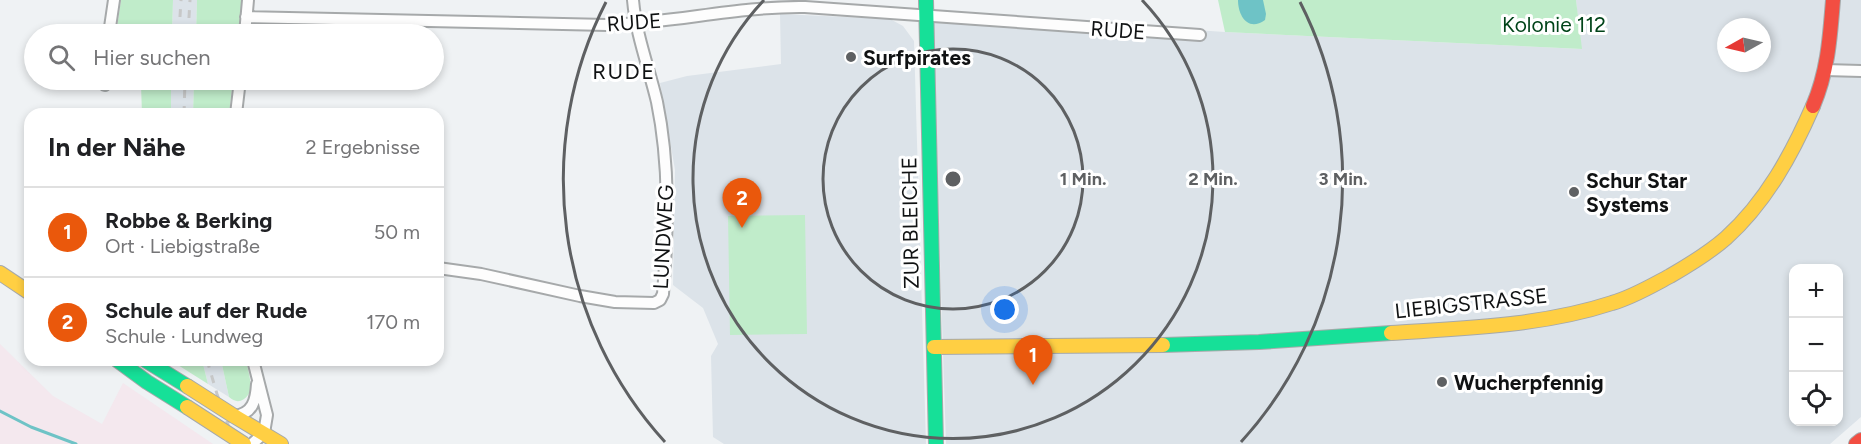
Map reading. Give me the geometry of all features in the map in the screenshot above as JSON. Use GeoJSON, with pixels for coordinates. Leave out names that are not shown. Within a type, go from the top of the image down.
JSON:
{"type":"FeatureCollection","features":[{"type":"Feature","properties":{"kind":"main road","name":"ZUR BLEICHE"},"geometry":{"type":"LineString","coordinates":[[926,0],[936,444]]}},
{"type":"Feature","properties":{"kind":"main road","name":"LIEBIGSTRASSE"},"geometry":{"type":"LineString","coordinates":[[934,347],[1137,347],[1328,338],[1478,326],[1547,317],[1596,308],[1629,297],[1678,272],[1712,249],[1745,219],[1773,183],[1796,144],[1818,95],[1825,69],[1833,0]]}},
{"type":"Feature","properties":{"kind":"main road"},"geometry":{"type":"LineString","coordinates":[[0,273],[24,289]]}},
{"type":"Feature","properties":{"kind":"main road"},"geometry":{"type":"LineString","coordinates":[[125,366],[244,444]]}},
{"type":"Feature","properties":{"kind":"main road"},"geometry":{"type":"LineString","coordinates":[[155,366],[281,444]]}},
{"type":"Feature","properties":{"kind":"main road"},"geometry":{"type":"LineString","coordinates":[[1856,444],[1861,440]]}},
{"type":"Feature","properties":{"kind":"street"},"geometry":{"type":"LineString","coordinates":[[110,24],[114,0]]}},
{"type":"Feature","properties":{"kind":"street"},"geometry":{"type":"LineString","coordinates":[[246,24],[248,0]]}},
{"type":"Feature","properties":{"kind":"street"},"geometry":{"type":"LineString","coordinates":[[633,0],[636,24]]}},
{"type":"Feature","properties":{"kind":"street","name":"RUDE"},"geometry":{"type":"LineString","coordinates":[[246,16],[567,25],[636,24],[774,7],[805,7],[1200,35]]}},
{"type":"Feature","properties":{"kind":"street","name":"LUNDWEG"},"geometry":{"type":"LineString","coordinates":[[444,269],[481,274],[615,302],[654,303],[660,300],[663,294],[668,218],[665,158],[657,104],[636,24]]}},
{"type":"Feature","properties":{"kind":"street"},"geometry":{"type":"LineString","coordinates":[[1825,69],[1861,71]]}},
{"type":"Feature","properties":{"kind":"street"},"geometry":{"type":"LineString","coordinates":[[237,108],[239,90]]}},
{"type":"Feature","properties":{"kind":"street"},"geometry":{"type":"LineString","coordinates":[[234,416],[244,414],[253,406],[257,384],[254,366]]}},
{"type":"Feature","properties":{"kind":"street"},"geometry":{"type":"LineString","coordinates":[[252,444],[264,433],[267,415],[255,366]]}},
{"type":"Feature","properties":{"kind":"shaded area"},"geometry":{"type":"Polygon","coordinates":[[[173,0],[197,0],[196,24],[172,24],[173,0]]]}},
{"type":"Feature","properties":{"kind":"shaded area"},"geometry":{"type":"Polygon","coordinates":[[[1576,0],[1861,0],[1861,417],[1830,444],[946,444],[932,12],[1225,32],[1581,49],[1576,0]]]}},
{"type":"Feature","properties":{"kind":"shaded area"},"geometry":{"type":"Polygon","coordinates":[[[780,14],[890,19],[903,26],[914,41],[926,444],[724,444],[713,437],[711,356],[718,344],[703,308],[673,285],[675,170],[660,83],[687,76],[781,64],[780,14]]]}},
{"type":"Feature","properties":{"kind":"shaded area"},"geometry":{"type":"Polygon","coordinates":[[[171,90],[194,90],[193,108],[171,108],[171,90]]]}},
{"type":"Feature","properties":{"kind":"shaded area"},"geometry":{"type":"Polygon","coordinates":[[[0,344],[53,396],[102,424],[123,383],[213,444],[0,444],[0,344]]]}},
{"type":"Feature","properties":{"kind":"shaded area"},"geometry":{"type":"Polygon","coordinates":[[[204,366],[222,366],[229,397],[208,384],[204,366]]]}},
{"type":"Feature","properties":{"kind":"green space"},"geometry":{"type":"Polygon","coordinates":[[[121,0],[173,0],[172,24],[117,24],[121,0]]]}},
{"type":"Feature","properties":{"kind":"green space"},"geometry":{"type":"Polygon","coordinates":[[[197,0],[242,0],[240,24],[196,24],[197,0]]]}},
{"type":"Feature","properties":{"kind":"green space","name":"Kolonie 112"},"geometry":{"type":"Polygon","coordinates":[[[1218,0],[1576,0],[1582,49],[1225,32],[1218,0]]]}},
{"type":"Feature","properties":{"kind":"green space"},"geometry":{"type":"Polygon","coordinates":[[[141,90],[171,90],[171,108],[142,108],[141,90]]]}},
{"type":"Feature","properties":{"kind":"green space"},"geometry":{"type":"Polygon","coordinates":[[[194,90],[232,90],[230,108],[193,108],[194,90]]]}},
{"type":"Feature","properties":{"kind":"green space"},"geometry":{"type":"Polygon","coordinates":[[[805,215],[807,334],[730,335],[728,216],[805,215]]]}},
{"type":"Feature","properties":{"kind":"green space"},"geometry":{"type":"Polygon","coordinates":[[[180,366],[204,366],[208,384],[180,366]]]}},
{"type":"Feature","properties":{"kind":"green space"},"geometry":{"type":"Polygon","coordinates":[[[222,366],[247,366],[250,387],[248,396],[236,401],[229,397],[222,366]]]}},
{"type":"Feature","properties":{"kind":"water"},"geometry":{"type":"Polygon","coordinates":[[[1238,0],[1263,0],[1265,20],[1254,24],[1249,23],[1242,17],[1238,0]]]}},
{"type":"Feature","properties":{"kind":"waterway"},"geometry":{"type":"LineString","coordinates":[[0,411],[31,427],[76,444]]}},
{"type":"Feature","properties":{"kind":"railway"},"geometry":{"type":"LineString","coordinates":[[180,24],[181,0]]}},
{"type":"Feature","properties":{"kind":"railway"},"geometry":{"type":"LineString","coordinates":[[189,24],[190,0]]}},
{"type":"Feature","properties":{"kind":"railway"},"geometry":{"type":"LineString","coordinates":[[184,108],[185,90]]}},
{"type":"Feature","properties":{"kind":"railway"},"geometry":{"type":"LineString","coordinates":[[209,366],[235,444]]}},
{"type":"Feature","properties":{"kind":"traffic: fast"},"geometry":{"type":"LineString","coordinates":[[926,0],[936,444]]}},
{"type":"Feature","properties":{"kind":"traffic: fast"},"geometry":{"type":"LineString","coordinates":[[1163,345],[1259,342],[1391,333]]}},
{"type":"Feature","properties":{"kind":"traffic: fast"},"geometry":{"type":"LineString","coordinates":[[125,366],[187,407]]}},
{"type":"Feature","properties":{"kind":"traffic: fast"},"geometry":{"type":"LineString","coordinates":[[155,366],[187,386]]}},
{"type":"Feature","properties":{"kind":"traffic: slow"},"geometry":{"type":"LineString","coordinates":[[1391,333],[1503,325],[1558,317],[1620,301],[1670,276],[1719,243],[1754,209],[1787,159],[1813,106]]}},
{"type":"Feature","properties":{"kind":"traffic: slow"},"geometry":{"type":"LineString","coordinates":[[0,273],[24,289]]}},
{"type":"Feature","properties":{"kind":"traffic: slow"},"geometry":{"type":"LineString","coordinates":[[934,347],[1163,345]]}},
{"type":"Feature","properties":{"kind":"traffic: slow"},"geometry":{"type":"LineString","coordinates":[[187,386],[234,416]]}},
{"type":"Feature","properties":{"kind":"traffic: slow"},"geometry":{"type":"LineString","coordinates":[[187,407],[244,444]]}},
{"type":"Feature","properties":{"kind":"traffic: slow"},"geometry":{"type":"LineString","coordinates":[[234,416],[281,444]]}},
{"type":"Feature","properties":{"kind":"traffic: jam"},"geometry":{"type":"LineString","coordinates":[[1813,106],[1825,67],[1833,0]]}},
{"type":"Feature","properties":{"kind":"traffic: jam"},"geometry":{"type":"LineString","coordinates":[[1856,444],[1861,440]]}},
{"type":"Feature","properties":{"kind":"place","name":"Surfpirates"},"geometry":{"type":"Point","coordinates":[851,57]}},
{"type":"Feature","properties":{"kind":"place","name":"Schur Star Systems"},"geometry":{"type":"Point","coordinates":[1574,192]}},
{"type":"Feature","properties":{"kind":"place","name":"Schule auf der Rude"},"geometry":{"type":"Point","coordinates":[742,228]}},
{"type":"Feature","properties":{"kind":"place","name":"Wucherpfennig"},"geometry":{"type":"Point","coordinates":[1442,382]}},
{"type":"Feature","properties":{"kind":"place","name":"Robbe & Berking"},"geometry":{"type":"Point","coordinates":[1033,385]}},
{"type":"Feature","properties":{"kind":"district","name":"RUDE"},"geometry":{"type":"Point","coordinates":[624,71]}}]}
